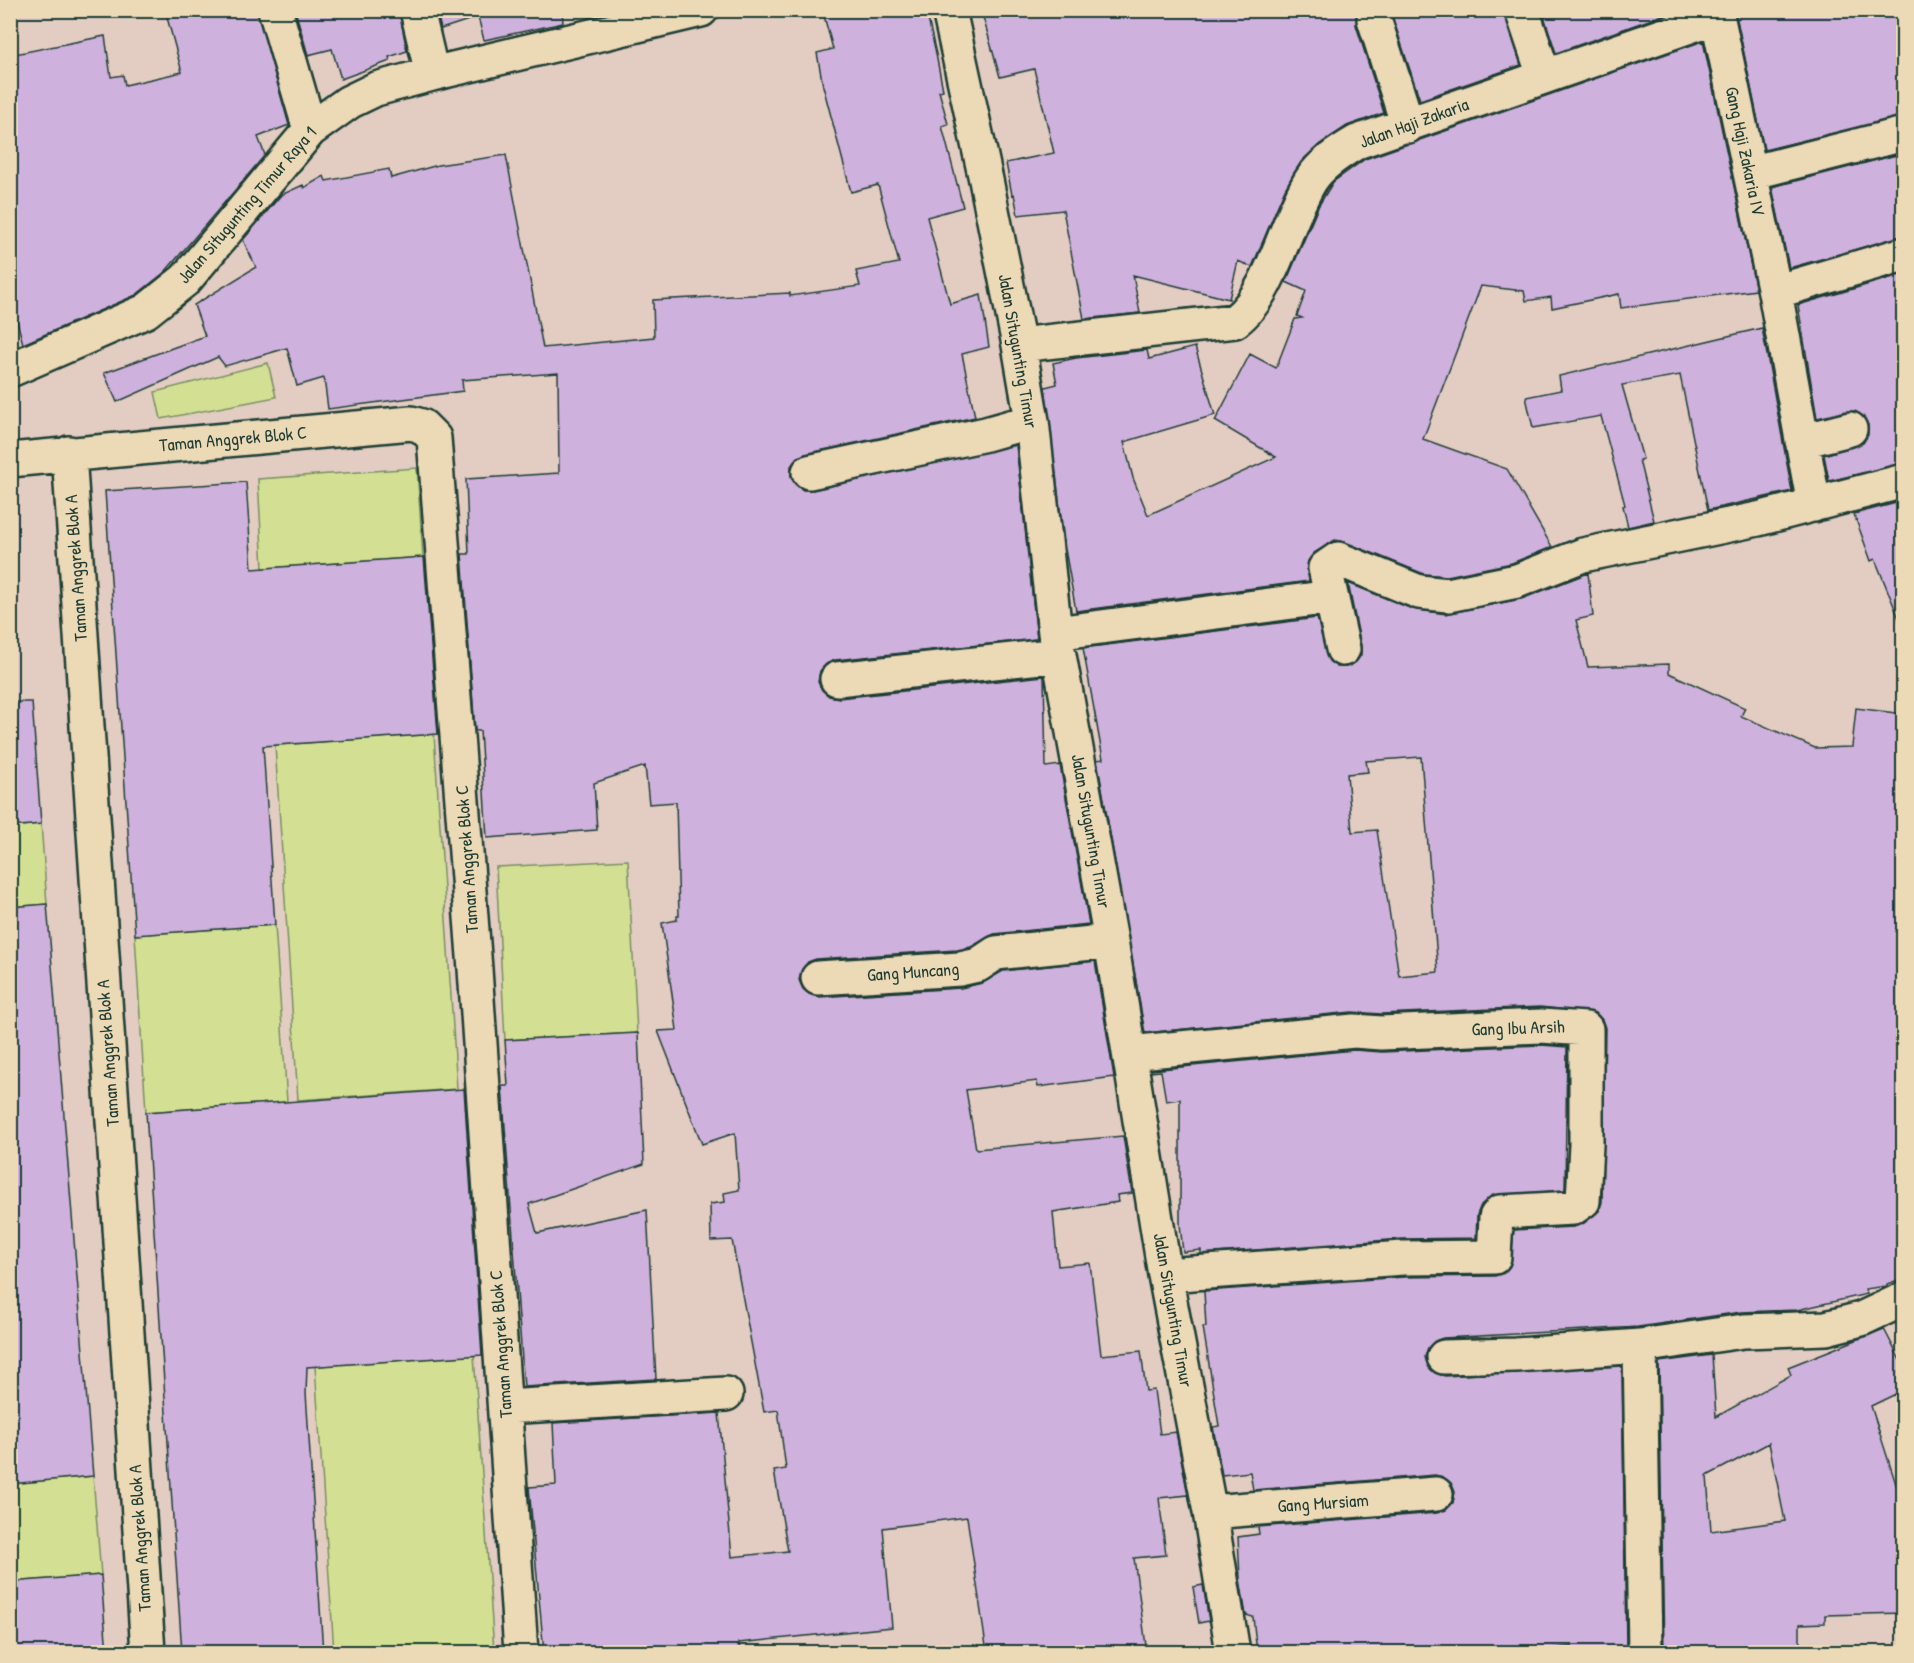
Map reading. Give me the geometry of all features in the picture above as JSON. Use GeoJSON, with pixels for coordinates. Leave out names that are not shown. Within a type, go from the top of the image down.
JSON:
{"type":"FeatureCollection","features":[{"type":"Feature","properties":{"kind":"street"},"geometry":{"type":"LineString","coordinates":[[275,10],[310,130]]}},
{"type":"Feature","properties":{"kind":"street"},"geometry":{"type":"LineString","coordinates":[[417,10],[432,74]]}},
{"type":"Feature","properties":{"kind":"street","name":"Jalan Situgunting Timur Raya 1"},"geometry":{"type":"LineString","coordinates":[[10,370],[146,311],[166,296],[185,280],[310,130],[358,98],[376,89],[432,74],[701,10]]}},
{"type":"Feature","properties":{"kind":"street","name":"Jalan Situgunting Timur"},"geometry":{"type":"LineString","coordinates":[[949,10],[987,180],[1019,345],[1032,421],[1057,644],[1111,941],[1165,1275],[1210,1512],[1233,1653]]}},
{"type":"Feature","properties":{"kind":"street"},"geometry":{"type":"LineString","coordinates":[[1522,10],[1544,76]]}},
{"type":"Feature","properties":{"kind":"street","name":"Jalan Haji Zakaria"},"geometry":{"type":"LineString","coordinates":[[1019,345],[1235,321],[1254,302],[1311,179],[1333,157],[1357,142],[1701,22],[1714,10]]}},
{"type":"Feature","properties":{"kind":"street","name":"Gang Haji Zakaria IV"},"geometry":{"type":"LineString","coordinates":[[1714,10],[1774,291],[1814,505]]}},
{"type":"Feature","properties":{"kind":"street"},"geometry":{"type":"LineString","coordinates":[[1374,19],[1408,126]]}},
{"type":"Feature","properties":{"kind":"street"},"geometry":{"type":"LineString","coordinates":[[1750,173],[1904,134]]}},
{"type":"Feature","properties":{"kind":"street"},"geometry":{"type":"LineString","coordinates":[[1774,291],[1904,254]]}},
{"type":"Feature","properties":{"kind":"street"},"geometry":{"type":"LineString","coordinates":[[809,472],[986,434],[1032,421]]}},
{"type":"Feature","properties":{"kind":"street","name":"Taman Anggrek Blok C"},"geometry":{"type":"LineString","coordinates":[[69,453],[411,423],[422,426],[434,438],[474,945],[521,1653]]}},
{"type":"Feature","properties":{"kind":"street"},"geometry":{"type":"LineString","coordinates":[[1802,441],[1850,429]]}},
{"type":"Feature","properties":{"kind":"street"},"geometry":{"type":"LineString","coordinates":[[10,460],[69,453]]}},
{"type":"Feature","properties":{"kind":"street","name":"Taman Anggrek Blok A"},"geometry":{"type":"LineString","coordinates":[[69,453],[148,1653]]}},
{"type":"Feature","properties":{"kind":"street"},"geometry":{"type":"LineString","coordinates":[[1343,649],[1325,568],[1338,559],[1419,592],[1448,595],[1517,581],[1583,555],[1758,519],[1904,481]]}},
{"type":"Feature","properties":{"kind":"street"},"geometry":{"type":"LineString","coordinates":[[837,679],[1331,597]]}},
{"type":"Feature","properties":{"kind":"street","name":"Gang Muncang"},"geometry":{"type":"LineString","coordinates":[[818,978],[960,969],[978,965],[992,954],[1111,941]]}},
{"type":"Feature","properties":{"kind":"street","name":"Gang Ibu Arsih"},"geometry":{"type":"LineString","coordinates":[[1129,1053],[1354,1031],[1381,1033],[1541,1026],[1586,1029],[1586,1145],[1582,1201],[1580,1205],[1573,1208],[1500,1212],[1496,1217],[1494,1257],[1489,1259],[1403,1258],[1165,1275]]}},
{"type":"Feature","properties":{"kind":"street"},"geometry":{"type":"LineString","coordinates":[[1444,1358],[1527,1355],[1640,1346],[1744,1332],[1826,1328],[1861,1319],[1904,1299]]}},
{"type":"Feature","properties":{"kind":"street"},"geometry":{"type":"LineString","coordinates":[[1640,1346],[1645,1653]]}},
{"type":"Feature","properties":{"kind":"street"},"geometry":{"type":"LineString","coordinates":[[505,1407],[726,1394]]}},
{"type":"Feature","properties":{"kind":"street","name":"Gang Mursiam"},"geometry":{"type":"LineString","coordinates":[[1210,1512],[1436,1494]]}},
{"type":"Feature","properties":{"kind":"green space"},"geometry":{"type":"Polygon","coordinates":[[[268,363],[276,397],[161,419],[155,392],[268,363]]]}},
{"type":"Feature","properties":{"kind":"green space"},"geometry":{"type":"Polygon","coordinates":[[[417,468],[423,557],[263,568],[258,479],[417,468]]]}},
{"type":"Feature","properties":{"kind":"green space"},"geometry":{"type":"Polygon","coordinates":[[[434,734],[457,1089],[298,1100],[275,745],[434,734]]]}},
{"type":"Feature","properties":{"kind":"green space"},"geometry":{"type":"Polygon","coordinates":[[[41,824],[47,904],[11,907],[11,827],[41,824]]]}},
{"type":"Feature","properties":{"kind":"green space"},"geometry":{"type":"Polygon","coordinates":[[[628,860],[637,1033],[505,1040],[496,867],[628,860]]]}},
{"type":"Feature","properties":{"kind":"green space"},"geometry":{"type":"Polygon","coordinates":[[[275,925],[287,1102],[146,1112],[135,935],[275,925]]]}},
{"type":"Feature","properties":{"kind":"green space"},"geometry":{"type":"Polygon","coordinates":[[[474,1355],[494,1652],[334,1652],[315,1366],[474,1355]]]}},
{"type":"Feature","properties":{"kind":"green space"},"geometry":{"type":"Polygon","coordinates":[[[93,1476],[101,1575],[11,1582],[11,1484],[93,1476]]]}},
{"type":"Feature","properties":{"kind":"building"},"geometry":{"type":"Polygon","coordinates":[[[165,10],[257,10],[289,125],[258,137],[265,155],[165,272],[136,295],[23,344],[10,294],[10,55],[105,36],[111,77],[123,75],[125,85],[182,72],[165,10]]]}},
{"type":"Feature","properties":{"kind":"building"},"geometry":{"type":"Polygon","coordinates":[[[295,10],[399,10],[407,51],[389,57],[390,61],[341,79],[332,49],[308,55],[295,10]]]}},
{"type":"Feature","properties":{"kind":"building"},"geometry":{"type":"Polygon","coordinates":[[[436,10],[562,10],[563,23],[484,40],[478,17],[441,29],[436,10]]]}},
{"type":"Feature","properties":{"kind":"building"},"geometry":{"type":"Polygon","coordinates":[[[845,10],[926,10],[943,90],[939,91],[948,124],[942,126],[963,207],[927,217],[950,304],[981,295],[989,347],[962,354],[975,417],[805,454],[797,458],[791,466],[791,476],[795,484],[803,490],[813,490],[1016,445],[1037,639],[835,660],[826,664],[820,671],[818,682],[829,696],[839,698],[1044,676],[1046,767],[1060,765],[1089,924],[994,934],[971,947],[957,950],[816,959],[808,962],[802,969],[799,980],[803,989],[819,997],[961,988],[982,983],[1003,971],[1095,961],[1114,1077],[1038,1087],[1037,1081],[966,1090],[976,1149],[1123,1136],[1132,1193],[1117,1195],[1118,1202],[1053,1212],[1058,1266],[1090,1263],[1101,1355],[1141,1351],[1146,1391],[1154,1390],[1160,1434],[1176,1432],[1188,1495],[1159,1498],[1166,1555],[1134,1558],[1147,1653],[987,1653],[967,1517],[883,1528],[892,1627],[739,1643],[740,1653],[544,1653],[529,1487],[556,1485],[553,1423],[719,1413],[732,1557],[788,1551],[774,1471],[786,1469],[778,1410],[764,1412],[732,1240],[711,1241],[710,1204],[725,1202],[724,1193],[739,1190],[735,1133],[702,1144],[658,1031],[677,1030],[662,923],[677,920],[679,916],[676,802],[649,804],[645,766],[594,783],[597,830],[487,838],[480,731],[475,731],[462,554],[469,554],[466,479],[559,473],[558,373],[462,380],[463,391],[328,409],[324,378],[297,386],[287,348],[225,366],[218,357],[117,402],[104,373],[205,336],[194,305],[256,267],[243,240],[281,195],[303,185],[304,188],[324,176],[326,181],[389,169],[391,178],[438,165],[506,155],[543,348],[654,337],[653,300],[790,293],[790,296],[860,286],[856,271],[899,263],[878,185],[851,192],[823,86],[817,53],[833,49],[824,16],[845,10]]]}},
{"type":"Feature","properties":{"kind":"building"},"geometry":{"type":"Polygon","coordinates":[[[981,10],[1358,10],[1356,25],[1384,113],[1347,126],[1320,144],[1301,162],[1285,189],[1252,267],[1238,261],[1229,299],[1133,275],[1140,313],[1084,319],[1063,210],[1018,215],[1014,194],[1012,195],[1006,163],[1054,153],[1034,69],[1000,77],[981,10]]]}},
{"type":"Feature","properties":{"kind":"building"},"geometry":{"type":"Polygon","coordinates":[[[1390,10],[1504,10],[1521,65],[1420,100],[1390,10]]]}},
{"type":"Feature","properties":{"kind":"building"},"geometry":{"type":"Polygon","coordinates":[[[1542,10],[1677,10],[1556,53],[1542,10]]]}},
{"type":"Feature","properties":{"kind":"building"},"geometry":{"type":"Polygon","coordinates":[[[1735,10],[1899,10],[1904,26],[1904,116],[1764,150],[1735,10]]]}},
{"type":"Feature","properties":{"kind":"building"},"geometry":{"type":"Polygon","coordinates":[[[1703,41],[1756,290],[1621,308],[1619,294],[1552,308],[1551,297],[1526,301],[1524,291],[1481,286],[1423,439],[1507,469],[1552,547],[1512,563],[1447,576],[1424,574],[1335,540],[1314,553],[1308,561],[1309,581],[1076,611],[1065,549],[1045,387],[1057,384],[1053,363],[1076,358],[1147,350],[1149,359],[1195,347],[1215,415],[1124,442],[1133,478],[1148,515],[1276,457],[1215,421],[1250,354],[1276,368],[1295,319],[1302,318],[1297,316],[1306,291],[1286,282],[1319,205],[1333,182],[1365,159],[1703,41]]]}},
{"type":"Feature","properties":{"kind":"building"},"geometry":{"type":"Polygon","coordinates":[[[1904,153],[1904,236],[1789,268],[1772,187],[1904,153]]]}},
{"type":"Feature","properties":{"kind":"building"},"geometry":{"type":"Polygon","coordinates":[[[1904,274],[1904,463],[1829,481],[1824,455],[1863,443],[1868,435],[1868,425],[1863,416],[1855,411],[1817,418],[1798,305],[1904,274]]]}},
{"type":"Feature","properties":{"kind":"building"},"geometry":{"type":"Polygon","coordinates":[[[1762,328],[1792,491],[1708,510],[1680,375],[1622,385],[1643,459],[1639,460],[1654,521],[1628,527],[1623,506],[1625,505],[1601,416],[1533,428],[1526,397],[1561,390],[1559,376],[1762,328]]]}},
{"type":"Feature","properties":{"kind":"building"},"geometry":{"type":"Polygon","coordinates":[[[246,482],[252,569],[424,557],[438,734],[263,746],[275,925],[135,935],[105,491],[246,482]]]}},
{"type":"Feature","properties":{"kind":"building"},"geometry":{"type":"Polygon","coordinates":[[[1904,501],[1904,626],[1902,626],[1875,559],[1871,561],[1854,514],[1904,501]]]}},
{"type":"Feature","properties":{"kind":"building"},"geometry":{"type":"Polygon","coordinates":[[[1588,573],[1593,616],[1576,620],[1588,667],[1669,664],[1669,673],[1745,708],[1741,716],[1815,748],[1852,747],[1856,708],[1904,714],[1904,1278],[1887,1284],[1887,1286],[1865,1289],[1867,1294],[1797,1310],[1741,1312],[1638,1327],[1443,1338],[1435,1341],[1428,1348],[1425,1357],[1428,1366],[1435,1373],[1445,1376],[1622,1366],[1626,1650],[1572,1653],[1572,1646],[1517,1653],[1257,1653],[1253,1617],[1246,1615],[1240,1579],[1238,1537],[1259,1534],[1258,1527],[1437,1513],[1446,1510],[1453,1503],[1455,1492],[1451,1483],[1435,1475],[1253,1490],[1250,1472],[1222,1475],[1213,1427],[1219,1426],[1203,1327],[1206,1327],[1204,1291],[1404,1277],[1495,1276],[1504,1273],[1510,1266],[1514,1230],[1574,1227],[1584,1223],[1599,1211],[1602,1202],[1605,1028],[1596,1013],[1540,1007],[1381,1014],[1352,1012],[1145,1033],[1097,760],[1103,759],[1083,648],[1317,618],[1329,661],[1337,667],[1346,667],[1356,662],[1361,655],[1348,583],[1412,609],[1446,614],[1521,599],[1588,573]],[[1421,757],[1366,761],[1368,772],[1347,774],[1352,832],[1377,830],[1399,976],[1438,972],[1421,757]]]}},
{"type":"Feature","properties":{"kind":"building"},"geometry":{"type":"Polygon","coordinates":[[[10,702],[32,702],[41,824],[10,827],[10,702]]]}},
{"type":"Feature","properties":{"kind":"building"},"geometry":{"type":"Polygon","coordinates":[[[47,904],[93,1476],[10,1484],[10,907],[47,904]]]}},
{"type":"Feature","properties":{"kind":"building"},"geometry":{"type":"Polygon","coordinates":[[[638,1033],[644,1164],[529,1204],[537,1233],[647,1210],[656,1379],[524,1387],[502,1086],[508,1086],[505,1040],[638,1033]]]}},
{"type":"Feature","properties":{"kind":"building"},"geometry":{"type":"Polygon","coordinates":[[[1541,1045],[1567,1047],[1565,1190],[1491,1196],[1481,1205],[1477,1215],[1476,1238],[1402,1239],[1201,1254],[1201,1250],[1183,1252],[1180,1224],[1180,1099],[1166,1101],[1161,1071],[1151,1072],[1151,1070],[1354,1050],[1382,1052],[1541,1045]]]}},
{"type":"Feature","properties":{"kind":"building"},"geometry":{"type":"Polygon","coordinates":[[[464,1089],[482,1355],[307,1367],[306,1393],[323,1653],[182,1653],[146,1112],[464,1089]]]}},
{"type":"Feature","properties":{"kind":"building"},"geometry":{"type":"Polygon","coordinates":[[[1884,1329],[1904,1368],[1904,1390],[1871,1406],[1904,1509],[1904,1613],[1825,1615],[1825,1623],[1800,1624],[1800,1653],[1664,1653],[1659,1362],[1712,1355],[1716,1417],[1791,1375],[1788,1367],[1884,1329]],[[1769,1443],[1707,1476],[1711,1531],[1785,1521],[1769,1443]]]}},
{"type":"Feature","properties":{"kind":"building"},"geometry":{"type":"Polygon","coordinates":[[[101,1575],[107,1653],[10,1653],[10,1582],[101,1575]]]}},
{"type":"Feature","properties":{"kind":"building"},"geometry":{"type":"Polygon","coordinates":[[[1203,1585],[1209,1621],[1199,1623],[1193,1587],[1203,1585]]]}}]}
